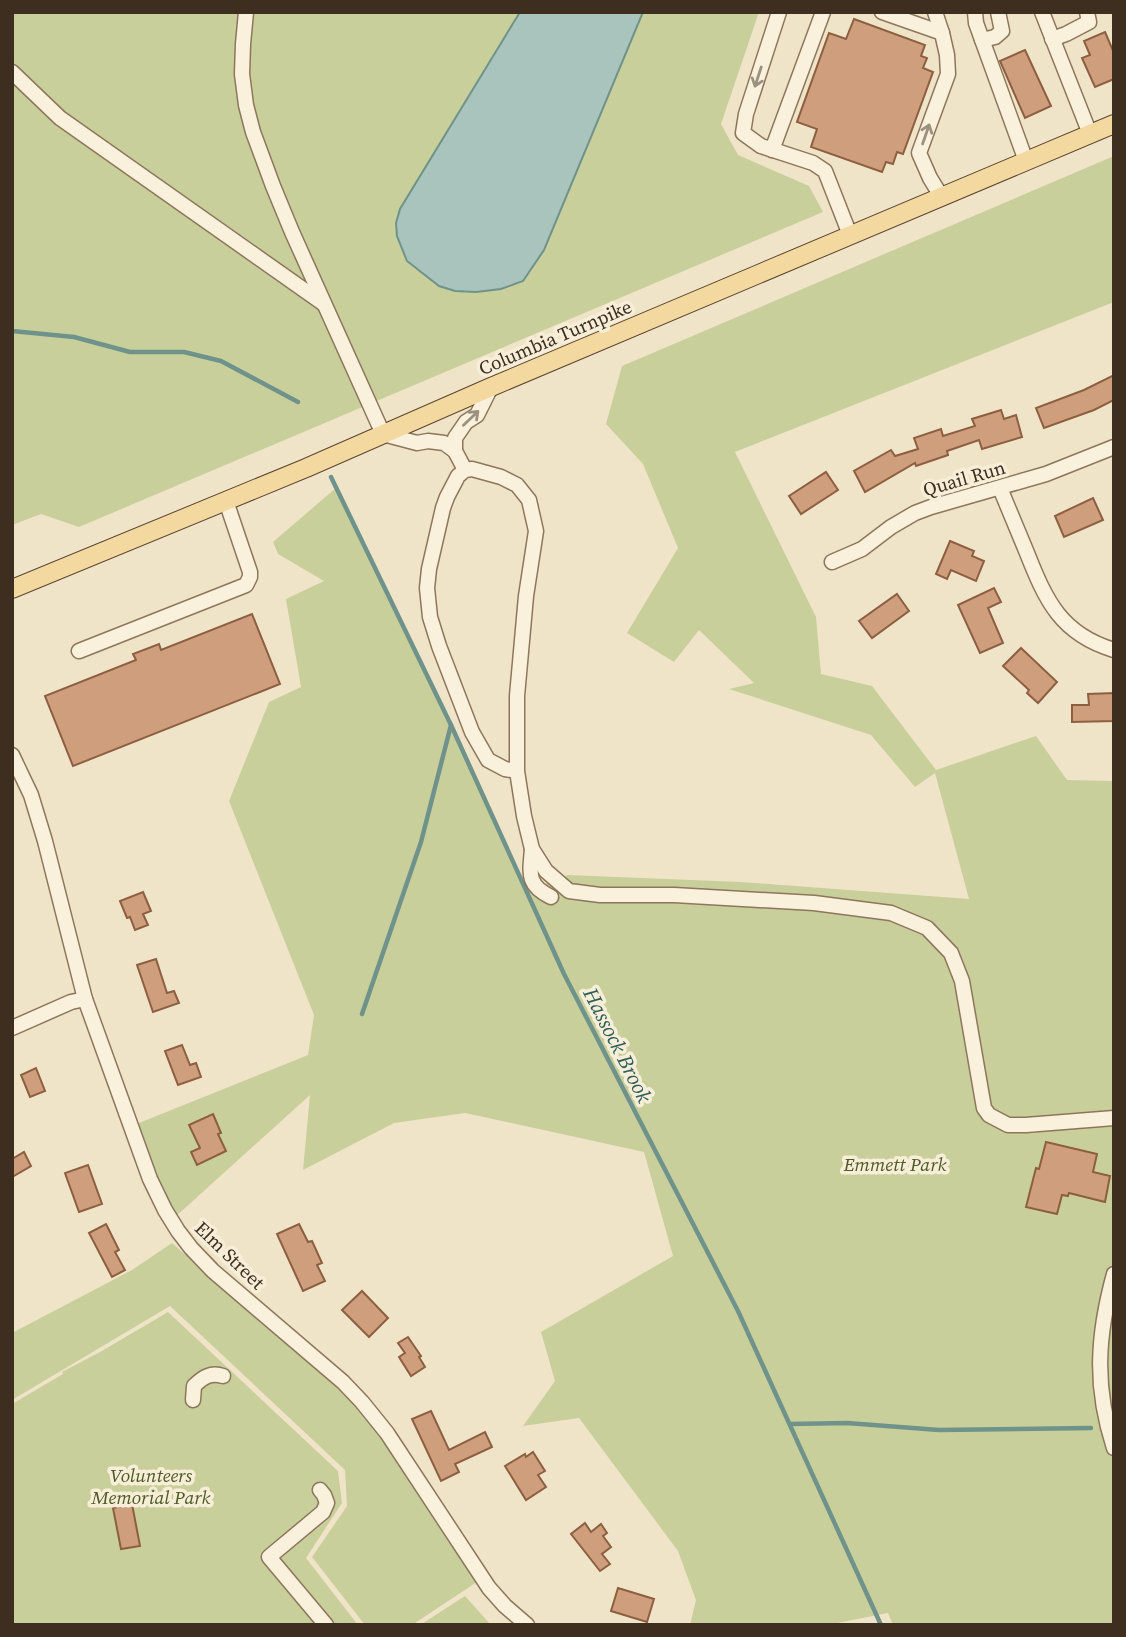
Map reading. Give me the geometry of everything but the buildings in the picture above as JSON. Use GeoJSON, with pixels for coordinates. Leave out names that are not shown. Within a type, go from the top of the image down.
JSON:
{"type":"FeatureCollection","features":[{"type":"Feature","properties":{"kind":"main road","name":"Columbia Turnpike"},"geometry":{"type":"LineString","coordinates":[[12,589],[226,501],[1114,124]]}},
{"type":"Feature","properties":{"kind":"street"},"geometry":{"type":"LineString","coordinates":[[246,12],[243,74],[246,105],[253,132],[273,186],[383,434],[417,443],[444,443],[455,451],[465,470]]}},
{"type":"Feature","properties":{"kind":"street"},"geometry":{"type":"LineString","coordinates":[[779,12],[746,114],[743,133],[761,146],[813,163],[825,171],[850,235]]}},
{"type":"Feature","properties":{"kind":"street"},"geometry":{"type":"LineString","coordinates":[[772,150],[823,12]]}},
{"type":"Feature","properties":{"kind":"street"},"geometry":{"type":"LineString","coordinates":[[882,12],[942,33]]}},
{"type":"Feature","properties":{"kind":"street"},"geometry":{"type":"LineString","coordinates":[[935,12],[947,55],[948,74],[919,153],[941,196]]}},
{"type":"Feature","properties":{"kind":"street"},"geometry":{"type":"LineString","coordinates":[[975,12],[976,23],[1026,161]]}},
{"type":"Feature","properties":{"kind":"street"},"geometry":{"type":"LineString","coordinates":[[982,40],[995,37],[1002,31],[998,12]]}},
{"type":"Feature","properties":{"kind":"street"},"geometry":{"type":"LineString","coordinates":[[1042,12],[1090,134]]}},
{"type":"Feature","properties":{"kind":"street"},"geometry":{"type":"LineString","coordinates":[[1052,39],[1089,22],[1087,12]]}},
{"type":"Feature","properties":{"kind":"street"},"geometry":{"type":"LineString","coordinates":[[12,72],[60,118],[325,305]]}},
{"type":"Feature","properties":{"kind":"street"},"geometry":{"type":"LineString","coordinates":[[455,451],[455,438],[466,422],[477,415],[491,387]]}},
{"type":"Feature","properties":{"kind":"street","name":"Quail Run"},"geometry":{"type":"LineString","coordinates":[[832,562],[862,549],[915,513],[1046,474],[1114,447]]}},
{"type":"Feature","properties":{"kind":"street"},"geometry":{"type":"LineString","coordinates":[[517,771],[505,769],[488,760],[472,732],[430,617],[427,588],[433,548],[447,497],[458,476],[465,470],[472,469],[501,477],[517,485],[529,500],[536,531],[526,596],[517,696],[517,771],[532,849],[531,880],[536,888],[551,897]]}},
{"type":"Feature","properties":{"kind":"street"},"geometry":{"type":"LineString","coordinates":[[1000,488],[1041,589],[1052,608],[1079,634],[1114,650]]}},
{"type":"Feature","properties":{"kind":"street"},"geometry":{"type":"LineString","coordinates":[[79,651],[246,585],[250,572],[226,501]]}},
{"type":"Feature","properties":{"kind":"street","name":"Elm Street"},"geometry":{"type":"LineString","coordinates":[[12,755],[31,795],[38,818],[85,999],[150,1179],[165,1210],[191,1248],[214,1271],[343,1382],[362,1402],[387,1433],[489,1588],[519,1622]]}},
{"type":"Feature","properties":{"kind":"street"},"geometry":{"type":"LineString","coordinates":[[532,849],[546,871],[569,891],[600,895],[674,895],[814,903],[891,913],[927,928],[951,953],[962,981],[984,1108],[989,1115],[1008,1125],[1114,1118]]}},
{"type":"Feature","properties":{"kind":"street"},"geometry":{"type":"LineString","coordinates":[[12,1028],[71,1002],[85,999]]}},
{"type":"Feature","properties":{"kind":"street"},"geometry":{"type":"LineString","coordinates":[[1114,1274],[1103,1325],[1100,1359],[1100,1384],[1109,1410],[1114,1448]]}},
{"type":"Feature","properties":{"kind":"street"},"geometry":{"type":"LineString","coordinates":[[193,1400],[194,1386],[199,1381],[216,1374],[223,1376]]}},
{"type":"Feature","properties":{"kind":"street"},"geometry":{"type":"LineString","coordinates":[[320,1490],[327,1503],[323,1512],[269,1557],[326,1625]]}},
{"type":"Feature","properties":{"kind":"green space"},"geometry":{"type":"Polygon","coordinates":[[[12,12],[759,12],[721,124],[738,155],[809,186],[823,212],[79,527],[41,514],[12,525],[12,12]]]}},
{"type":"Feature","properties":{"kind":"green space","name":"Emmett Park"},"geometry":{"type":"Polygon","coordinates":[[[1114,156],[1114,302],[735,452],[816,617],[821,674],[872,686],[936,770],[1036,736],[1067,780],[1114,781],[1114,1625],[893,1625],[888,1613],[827,1625],[690,1625],[696,1600],[678,1551],[579,1418],[523,1426],[555,1381],[541,1332],[673,1256],[644,1152],[465,1113],[394,1123],[303,1170],[310,1095],[174,1218],[134,1125],[308,1055],[314,1015],[229,801],[269,702],[301,687],[286,599],[324,581],[278,554],[273,542],[337,487],[525,892],[568,875],[741,882],[969,899],[935,773],[915,787],[871,735],[729,689],[754,683],[699,630],[674,662],[627,633],[678,548],[643,464],[606,424],[622,366],[1114,156]]]}},
{"type":"Feature","properties":{"kind":"green space"},"geometry":{"type":"Polygon","coordinates":[[[172,1243],[390,1434],[483,1578],[412,1625],[365,1625],[312,1557],[347,1506],[345,1470],[170,1306],[12,1400],[12,1333],[132,1270],[172,1243]]]}},
{"type":"Feature","properties":{"kind":"green space","name":"Volunteers Memorial Park"},"geometry":{"type":"Polygon","coordinates":[[[168,1312],[338,1471],[342,1503],[306,1558],[358,1625],[12,1625],[12,1404],[63,1374],[62,1372],[168,1312]]]}},
{"type":"Feature","properties":{"kind":"green space"},"geometry":{"type":"Polygon","coordinates":[[[465,1596],[491,1625],[420,1625],[465,1596]]]}},
{"type":"Feature","properties":{"kind":"water"},"geometry":{"type":"Polygon","coordinates":[[[520,12],[643,12],[544,250],[523,281],[501,289],[455,291],[439,286],[407,261],[397,236],[396,223],[400,209],[520,12]]]}},
{"type":"Feature","properties":{"kind":"waterway","name":"Hassock Brook"},"geometry":{"type":"LineString","coordinates":[[12,331],[74,337],[130,352],[184,352],[221,361],[298,402]]}},
{"type":"Feature","properties":{"kind":"waterway","name":"Hassock Brook"},"geometry":{"type":"LineString","coordinates":[[331,477],[451,725],[564,974],[738,1311],[881,1625]]}},
{"type":"Feature","properties":{"kind":"waterway"},"geometry":{"type":"LineString","coordinates":[[362,1014],[421,842],[451,725]]}},
{"type":"Feature","properties":{"kind":"waterway"},"geometry":{"type":"LineString","coordinates":[[790,1424],[847,1423],[939,1430],[1091,1428]]}}]}
